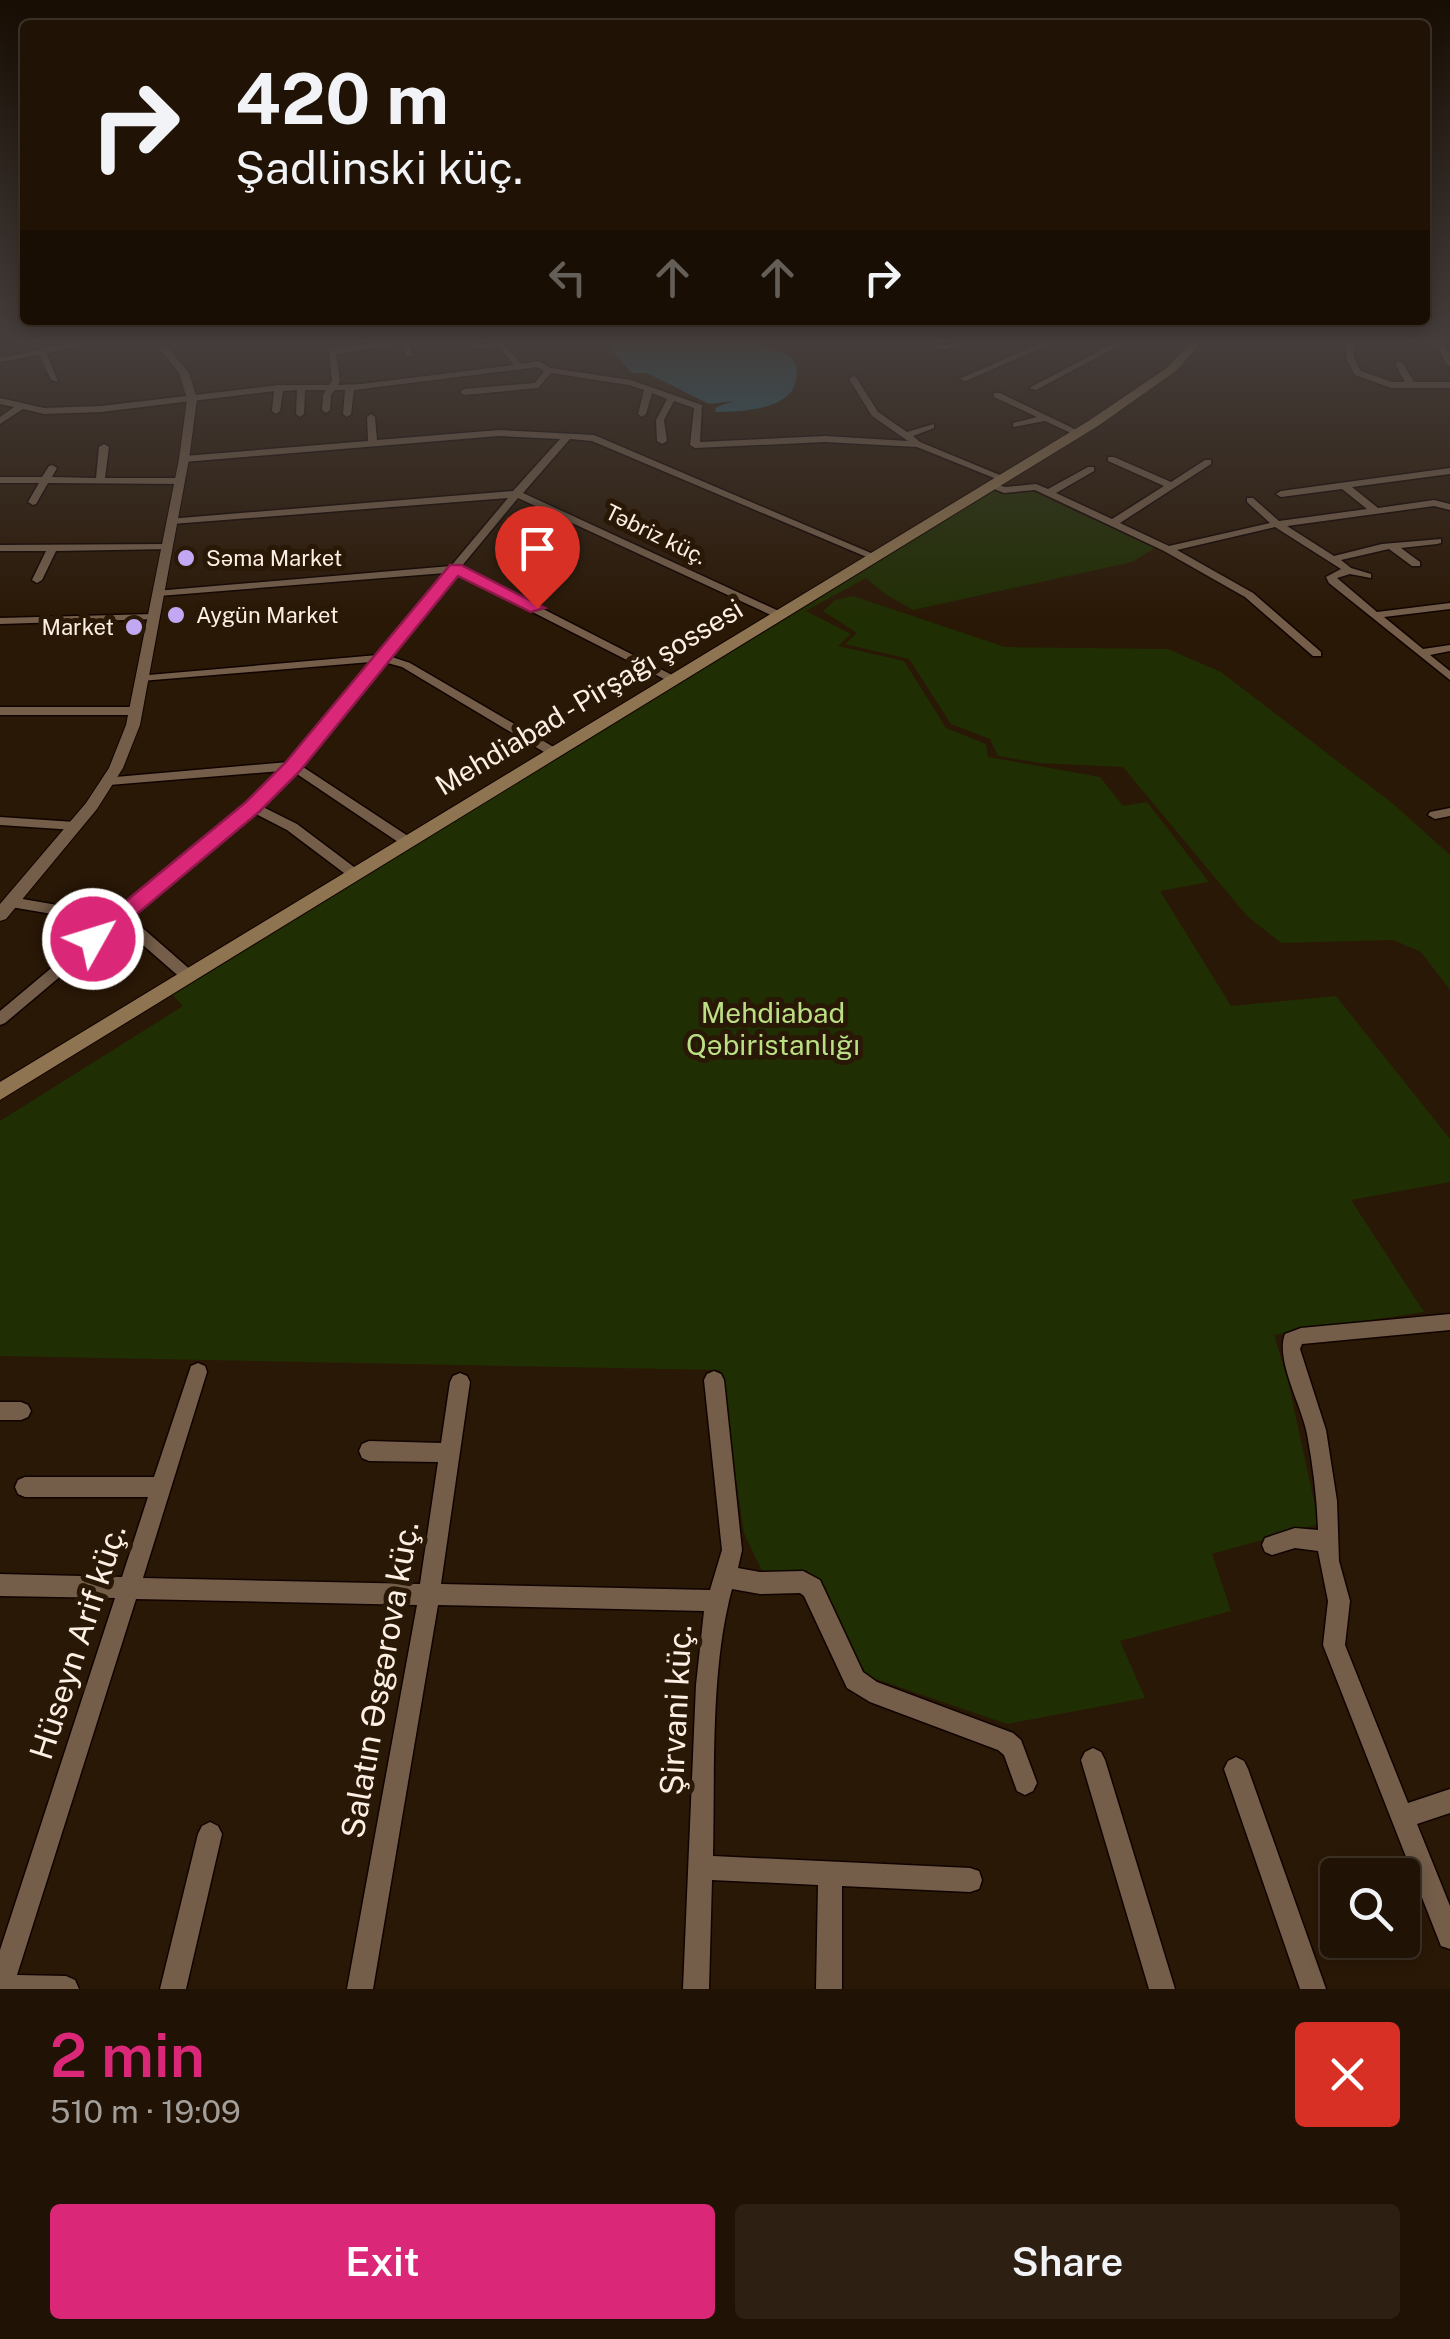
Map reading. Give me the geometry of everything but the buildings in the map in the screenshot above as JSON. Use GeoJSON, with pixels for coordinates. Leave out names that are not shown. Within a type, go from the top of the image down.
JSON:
{"type":"FeatureCollection","features":[{"type":"Feature","properties":{"kind":"main road","name":"Mehdiabad - Pirşağı şossesi"},"geometry":{"type":"LineString","coordinates":[[0,1092],[1078,433]]}},
{"type":"Feature","properties":{"kind":"street"},"geometry":{"type":"LineString","coordinates":[[0,916],[75,826],[109,780],[124,749],[159,593],[187,433]]}},
{"type":"Feature","properties":{"kind":"street"},"geometry":{"type":"LineString","coordinates":[[372,433],[373,443]]}},
{"type":"Feature","properties":{"kind":"street"},"geometry":{"type":"LineString","coordinates":[[398,433],[399,441]]}},
{"type":"Feature","properties":{"kind":"street"},"geometry":{"type":"LineString","coordinates":[[184,459],[499,433],[601,440],[873,556]]}},
{"type":"Feature","properties":{"kind":"street"},"geometry":{"type":"LineString","coordinates":[[661,433],[662,441]]}},
{"type":"Feature","properties":{"kind":"street"},"geometry":{"type":"LineString","coordinates":[[696,433],[693,444],[824,439],[918,444]]}},
{"type":"Feature","properties":{"kind":"street"},"geometry":{"type":"LineString","coordinates":[[903,433],[995,481],[1004,490],[1030,486],[1050,492],[1168,549],[1249,595],[1317,654]]}},
{"type":"Feature","properties":{"kind":"street"},"geometry":{"type":"LineString","coordinates":[[906,435],[912,433]]}},
{"type":"Feature","properties":{"kind":"street"},"geometry":{"type":"LineString","coordinates":[[0,1020],[253,807],[293,766],[568,436]]}},
{"type":"Feature","properties":{"kind":"street"},"geometry":{"type":"LineString","coordinates":[[417,440],[418,455]]}},
{"type":"Feature","properties":{"kind":"street"},"geometry":{"type":"LineString","coordinates":[[714,461],[718,445]]}},
{"type":"Feature","properties":{"kind":"street"},"geometry":{"type":"LineString","coordinates":[[100,482],[104,447]]}},
{"type":"Feature","properties":{"kind":"street"},"geometry":{"type":"LineString","coordinates":[[1112,459],[1171,485]]}},
{"type":"Feature","properties":{"kind":"street"},"geometry":{"type":"LineString","coordinates":[[1113,523],[1208,462]]}},
{"type":"Feature","properties":{"kind":"street"},"geometry":{"type":"LineString","coordinates":[[33,502],[52,468]]}},
{"type":"Feature","properties":{"kind":"street"},"geometry":{"type":"LineString","coordinates":[[1050,492],[1091,469]]}},
{"type":"Feature","properties":{"kind":"street"},"geometry":{"type":"LineString","coordinates":[[1281,494],[1450,471]]}},
{"type":"Feature","properties":{"kind":"street"},"geometry":{"type":"LineString","coordinates":[[0,480],[180,481]]}},
{"type":"Feature","properties":{"kind":"street"},"geometry":{"type":"LineString","coordinates":[[1344,485],[1376,511]]}},
{"type":"Feature","properties":{"kind":"street"},"geometry":{"type":"LineString","coordinates":[[172,522],[517,494]]}},
{"type":"Feature","properties":{"kind":"street","name":"Təbriz küç."},"geometry":{"type":"LineString","coordinates":[[517,494],[778,614]]}},
{"type":"Feature","properties":{"kind":"street"},"geometry":{"type":"LineString","coordinates":[[1250,500],[1278,524],[1347,570],[1367,576]]}},
{"type":"Feature","properties":{"kind":"street"},"geometry":{"type":"LineString","coordinates":[[1168,549],[1278,524],[1434,503],[1450,507]]}},
{"type":"Feature","properties":{"kind":"street"},"geometry":{"type":"LineString","coordinates":[[1334,559],[1436,541]]}},
{"type":"Feature","properties":{"kind":"street"},"geometry":{"type":"LineString","coordinates":[[1393,546],[1416,564]]}},
{"type":"Feature","properties":{"kind":"street"},"geometry":{"type":"LineString","coordinates":[[0,548],[168,547]]}},
{"type":"Feature","properties":{"kind":"street"},"geometry":{"type":"LineString","coordinates":[[37,580],[52,548]]}},
{"type":"Feature","properties":{"kind":"street"},"geometry":{"type":"LineString","coordinates":[[159,593],[456,569],[672,679]]}},
{"type":"Feature","properties":{"kind":"street"},"geometry":{"type":"LineString","coordinates":[[1347,570],[1332,579],[1448,673]]}},
{"type":"Feature","properties":{"kind":"street"},"geometry":{"type":"LineString","coordinates":[[1376,615],[1450,606]]}},
{"type":"Feature","properties":{"kind":"street"},"geometry":{"type":"LineString","coordinates":[[0,620],[154,617]]}},
{"type":"Feature","properties":{"kind":"street"},"geometry":{"type":"LineString","coordinates":[[1420,652],[1450,648]]}},
{"type":"Feature","properties":{"kind":"street"},"geometry":{"type":"LineString","coordinates":[[141,678],[384,658],[406,665],[553,752]]}},
{"type":"Feature","properties":{"kind":"street"},"geometry":{"type":"LineString","coordinates":[[0,711],[135,712]]}},
{"type":"Feature","properties":{"kind":"street"},"geometry":{"type":"LineString","coordinates":[[109,780],[293,766],[406,841]]}},
{"type":"Feature","properties":{"kind":"street"},"geometry":{"type":"LineString","coordinates":[[253,807],[292,827],[353,874]]}},
{"type":"Feature","properties":{"kind":"street"},"geometry":{"type":"LineString","coordinates":[[0,821],[75,826]]}},
{"type":"Feature","properties":{"kind":"street"},"geometry":{"type":"LineString","coordinates":[[11,902],[116,920],[132,928],[188,976]]}},
{"type":"Feature","properties":{"kind":"street"},"geometry":{"type":"LineString","coordinates":[[1450,1322],[1300,1336],[1292,1340],[1316,1430],[1327,1501],[1327,1541],[1339,1601],[1334,1645],[1450,1937]]}},
{"type":"Feature","properties":{"kind":"street","name":"Hüseyn Arif küç."},"geometry":{"type":"LineString","coordinates":[[0,1987],[198,1372]]}},
{"type":"Feature","properties":{"kind":"street","name":"Şirvani küç."},"geometry":{"type":"LineString","coordinates":[[696,1989],[706,1685],[717,1601],[732,1550],[714,1380]]}},
{"type":"Feature","properties":{"kind":"street","name":"Salatın Əsgərova küç."},"geometry":{"type":"LineString","coordinates":[[360,1989],[429,1597],[460,1382]]}},
{"type":"Feature","properties":{"kind":"street"},"geometry":{"type":"LineString","coordinates":[[0,1411],[21,1411]]}},
{"type":"Feature","properties":{"kind":"street"},"geometry":{"type":"LineString","coordinates":[[369,1451],[450,1453]]}},
{"type":"Feature","properties":{"kind":"street"},"geometry":{"type":"LineString","coordinates":[[24,1487],[161,1487]]}},
{"type":"Feature","properties":{"kind":"street"},"geometry":{"type":"LineString","coordinates":[[1272,1545],[1295,1538],[1327,1541]]}},
{"type":"Feature","properties":{"kind":"street"},"geometry":{"type":"LineString","coordinates":[[727,1576],[760,1584],[803,1582],[812,1588],[855,1680],[870,1691],[1006,1742],[1013,1748],[1025,1783]]}},
{"type":"Feature","properties":{"kind":"street"},"geometry":{"type":"LineString","coordinates":[[0,1585],[717,1601]]}},
{"type":"Feature","properties":{"kind":"street"},"geometry":{"type":"LineString","coordinates":[[1093,1760],[1162,1989]]}},
{"type":"Feature","properties":{"kind":"street"},"geometry":{"type":"LineString","coordinates":[[1236,1770],[1314,1989]]}},
{"type":"Feature","properties":{"kind":"street"},"geometry":{"type":"LineString","coordinates":[[1401,1817],[1450,1801]]}},
{"type":"Feature","properties":{"kind":"street"},"geometry":{"type":"LineString","coordinates":[[173,1989],[210,1834]]}},
{"type":"Feature","properties":{"kind":"street"},"geometry":{"type":"LineString","coordinates":[[700,1867],[970,1880]]}},
{"type":"Feature","properties":{"kind":"street"},"geometry":{"type":"LineString","coordinates":[[829,1989],[830,1873]]}},
{"type":"Feature","properties":{"kind":"street"},"geometry":{"type":"LineString","coordinates":[[0,1987],[66,1989]]}},
{"type":"Feature","properties":{"kind":"green space","name":"Mehdiabad Qəbiristanlığı"},"geometry":{"type":"Polygon","coordinates":[[[1025,488],[1155,548],[1132,562],[913,610],[866,578],[806,611],[851,634],[838,646],[904,661],[946,728],[986,744],[988,757],[1100,777],[1123,806],[1147,802],[1209,882],[1160,891],[1231,1006],[1336,996],[1450,1139],[1450,1182],[1351,1200],[1424,1312],[1274,1335],[1319,1524],[1212,1554],[1231,1611],[1120,1641],[1145,1698],[1007,1724],[867,1676],[807,1570],[764,1575],[744,1533],[720,1370],[0,1356],[0,1121],[183,1006],[172,994],[990,491],[1014,493],[1025,488]]]}},
{"type":"Feature","properties":{"kind":"green space"},"geometry":{"type":"Polygon","coordinates":[[[853,596],[1005,647],[1168,649],[1221,672],[1392,803],[1450,855],[1450,990],[1421,952],[1393,940],[1281,943],[1247,916],[1123,767],[1039,763],[998,756],[990,739],[951,724],[909,659],[845,644],[857,633],[823,611],[835,600],[853,596]]]}},
{"type":"Feature","properties":{"kind":"place","name":"Səma Market"},"geometry":{"type":"Point","coordinates":[186,558]}},
{"type":"Feature","properties":{"kind":"place","name":"Aygün Market"},"geometry":{"type":"Point","coordinates":[176,615]}},
{"type":"Feature","properties":{"kind":"place","name":"Market"},"geometry":{"type":"Point","coordinates":[134,627]}},
{"type":"Feature","properties":{"kind":"route"},"geometry":{"type":"LineString","coordinates":[[93,939],[253,807],[330,725],[456,569],[537,608]]}}]}
